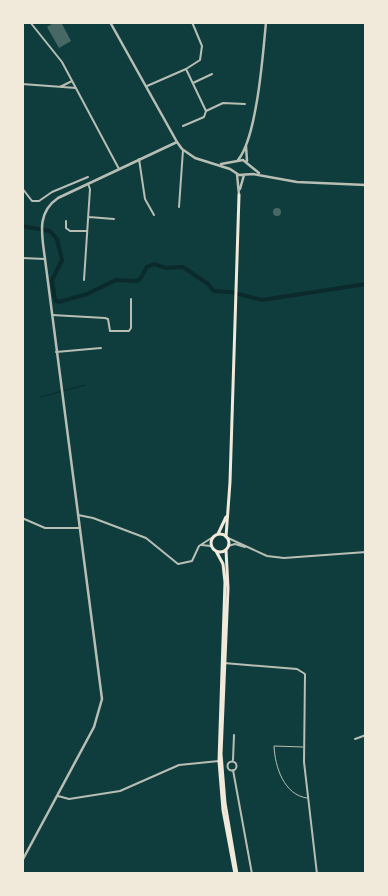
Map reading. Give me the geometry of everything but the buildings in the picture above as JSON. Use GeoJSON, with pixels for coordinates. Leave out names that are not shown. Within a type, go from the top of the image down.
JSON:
{"type":"FeatureCollection","features":[{"type":"Feature","properties":{"kind":"main road"},"geometry":{"type":"LineString","coordinates":[[236,874],[225,803],[222,766],[228,588],[227,538],[239,195]]}},
{"type":"Feature","properties":{"kind":"main road"},"geometry":{"type":"LineString","coordinates":[[229,504],[225,520],[218,534],[213,537],[212,546],[223,564],[225,582],[219,761],[223,810],[236,874]]}},
{"type":"Feature","properties":{"kind":"main road"},"geometry":{"type":"LineString","coordinates":[[218,534],[227,538]]}},
{"type":"Feature","properties":{"kind":"main road"},"geometry":{"type":"LineString","coordinates":[[216,551],[227,548]]}},
{"type":"Feature","properties":{"kind":"street"},"geometry":{"type":"LineString","coordinates":[[30,22],[58,57],[73,81],[119,169]]}},
{"type":"Feature","properties":{"kind":"street"},"geometry":{"type":"LineString","coordinates":[[110,22],[177,142],[195,158],[234,171],[237,174],[239,195]]}},
{"type":"Feature","properties":{"kind":"street"},"geometry":{"type":"LineString","coordinates":[[146,87],[199,62],[202,55],[202,46],[192,22]]}},
{"type":"Feature","properties":{"kind":"street"},"geometry":{"type":"LineString","coordinates":[[234,171],[235,163],[246,142],[258,93],[266,22]]}},
{"type":"Feature","properties":{"kind":"street"},"geometry":{"type":"LineString","coordinates":[[183,126],[204,117],[206,111],[186,69]]}},
{"type":"Feature","properties":{"kind":"street"},"geometry":{"type":"LineString","coordinates":[[193,83],[212,74]]}},
{"type":"Feature","properties":{"kind":"street"},"geometry":{"type":"LineString","coordinates":[[58,87],[73,81]]}},
{"type":"Feature","properties":{"kind":"street"},"geometry":{"type":"LineString","coordinates":[[22,84],[76,88]]}},
{"type":"Feature","properties":{"kind":"street"},"geometry":{"type":"LineString","coordinates":[[206,111],[223,103],[245,104]]}},
{"type":"Feature","properties":{"kind":"street"},"geometry":{"type":"LineString","coordinates":[[22,861],[94,727],[102,699],[41,226],[44,211],[50,204],[88,184],[177,142]]}},
{"type":"Feature","properties":{"kind":"street"},"geometry":{"type":"LineString","coordinates":[[239,195],[248,164],[246,142]]}},
{"type":"Feature","properties":{"kind":"street"},"geometry":{"type":"LineString","coordinates":[[179,207],[181,154],[184,150]]}},
{"type":"Feature","properties":{"kind":"street"},"geometry":{"type":"LineString","coordinates":[[139,159],[145,199],[154,215]]}},
{"type":"Feature","properties":{"kind":"street"},"geometry":{"type":"LineString","coordinates":[[238,160],[248,164],[264,175]]}},
{"type":"Feature","properties":{"kind":"street"},"geometry":{"type":"LineString","coordinates":[[212,163],[235,163]]}},
{"type":"Feature","properties":{"kind":"street"},"geometry":{"type":"LineString","coordinates":[[237,174],[264,175],[298,182],[366,185]]}},
{"type":"Feature","properties":{"kind":"street"},"geometry":{"type":"LineString","coordinates":[[22,188],[32,201],[39,202],[52,192],[88,178]]}},
{"type":"Feature","properties":{"kind":"street"},"geometry":{"type":"LineString","coordinates":[[84,280],[88,184]]}},
{"type":"Feature","properties":{"kind":"street"},"geometry":{"type":"LineString","coordinates":[[88,217],[114,219]]}},
{"type":"Feature","properties":{"kind":"street"},"geometry":{"type":"LineString","coordinates":[[66,221],[66,228],[70,231],[87,231]]}},
{"type":"Feature","properties":{"kind":"street"},"geometry":{"type":"LineString","coordinates":[[22,258],[45,259]]}},
{"type":"Feature","properties":{"kind":"street"},"geometry":{"type":"LineString","coordinates":[[52,315],[105,318],[108,319],[110,331],[129,331],[131,328],[130,299]]}},
{"type":"Feature","properties":{"kind":"street"},"geometry":{"type":"LineString","coordinates":[[56,352],[101,348]]}},
{"type":"Feature","properties":{"kind":"street"},"geometry":{"type":"LineString","coordinates":[[77,515],[93,518],[138,535],[151,542],[178,564],[192,561],[199,546],[213,537]]}},
{"type":"Feature","properties":{"kind":"street"},"geometry":{"type":"LineString","coordinates":[[22,518],[45,528],[79,528]]}},
{"type":"Feature","properties":{"kind":"street"},"geometry":{"type":"LineString","coordinates":[[227,538],[266,556],[284,558],[366,552]]}},
{"type":"Feature","properties":{"kind":"street"},"geometry":{"type":"LineString","coordinates":[[199,546],[205,544],[212,546]]}},
{"type":"Feature","properties":{"kind":"street"},"geometry":{"type":"LineString","coordinates":[[227,548],[237,544],[252,549]]}},
{"type":"Feature","properties":{"kind":"street"},"geometry":{"type":"LineString","coordinates":[[224,663],[297,669],[303,672],[306,680],[304,747],[317,874]]}},
{"type":"Feature","properties":{"kind":"street"},"geometry":{"type":"LineString","coordinates":[[234,735],[233,761],[237,765],[233,770],[252,874]]}},
{"type":"Feature","properties":{"kind":"street"},"geometry":{"type":"LineString","coordinates":[[355,740],[366,735]]}},
{"type":"Feature","properties":{"kind":"street"},"geometry":{"type":"LineString","coordinates":[[58,796],[68,799],[120,790],[179,765],[219,761]]}},
{"type":"Feature","properties":{"kind":"street"},"geometry":{"type":"LineString","coordinates":[[233,761],[229,762],[227,766],[229,770],[233,770]]}},
{"type":"Feature","properties":{"kind":"lane"},"geometry":{"type":"LineString","coordinates":[[304,747],[274,746],[275,759],[282,780],[295,794],[308,798]]}},
{"type":"Feature","properties":{"kind":"waterway"},"geometry":{"type":"LineString","coordinates":[[22,226],[50,231],[57,239],[62,260],[52,280],[55,300],[59,302],[87,294],[116,280],[137,281],[147,267],[154,264],[166,268],[183,267],[208,284],[214,291],[231,292],[262,300],[366,284]]}},
{"type":"Feature","properties":{"kind":"waterway"},"geometry":{"type":"LineString","coordinates":[[41,397],[85,385]]}}]}
